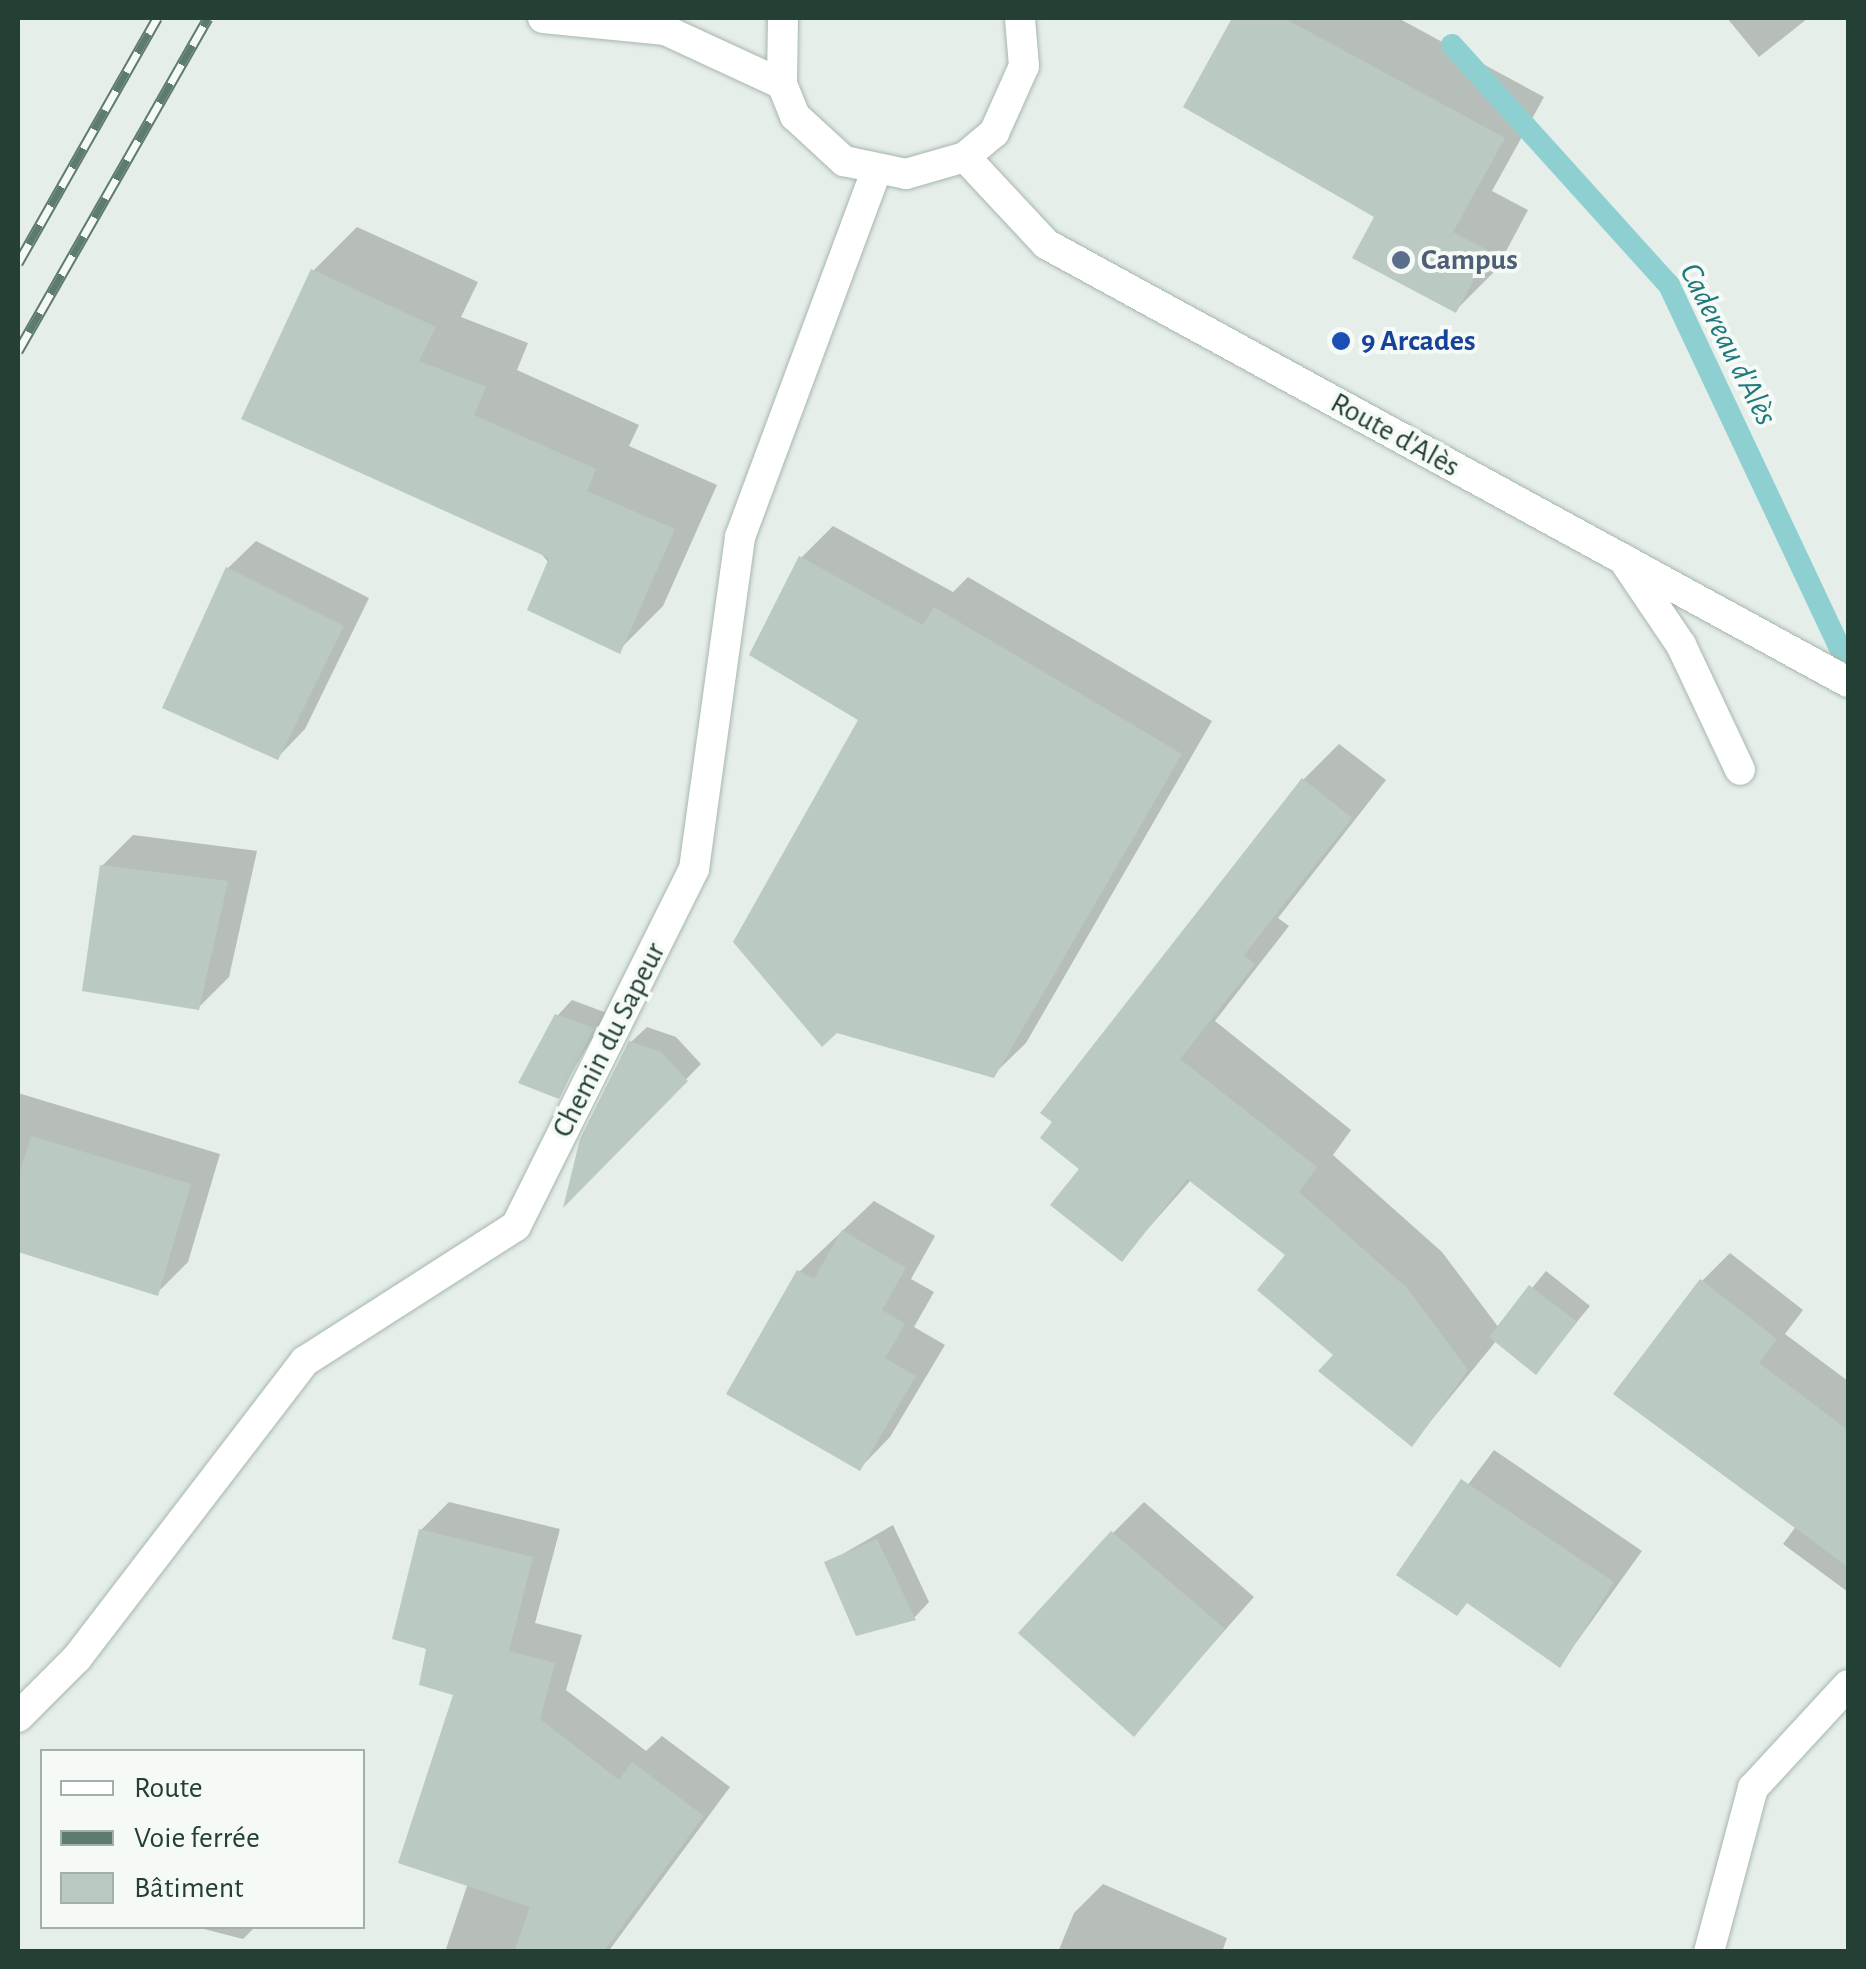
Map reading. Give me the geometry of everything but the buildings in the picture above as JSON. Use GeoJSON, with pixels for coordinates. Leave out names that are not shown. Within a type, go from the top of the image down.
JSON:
{"type":"FeatureCollection","features":[{"type":"Feature","properties":{"kind":"street"},"geometry":{"type":"LineString","coordinates":[[543,18],[664,30],[782,84]]}},
{"type":"Feature","properties":{"kind":"street"},"geometry":{"type":"LineString","coordinates":[[783,18],[782,84],[817,142],[876,172],[906,174],[965,157],[1014,102],[1024,66],[1020,18]]}},
{"type":"Feature","properties":{"kind":"street","name":"Route d'Alès"},"geometry":{"type":"LineString","coordinates":[[965,157],[1046,244],[1848,682]]}},
{"type":"Feature","properties":{"kind":"street","name":"Chemin du Sapeur"},"geometry":{"type":"LineString","coordinates":[[18,1718],[77,1658],[304,1361],[516,1226],[694,869],[740,536],[876,172]]}},
{"type":"Feature","properties":{"kind":"street"},"geometry":{"type":"LineString","coordinates":[[1623,559],[1680,644],[1740,770]]}},
{"type":"Feature","properties":{"kind":"street"},"geometry":{"type":"LineString","coordinates":[[1709,1952],[1753,1788],[1848,1685]]}},
{"type":"Feature","properties":{"kind":"waterway","name":"Cadereau d'Alès"},"geometry":{"type":"LineString","coordinates":[[1452,45],[1669,285],[1848,666]]}},
{"type":"Feature","properties":{"kind":"railway"},"geometry":{"type":"LineString","coordinates":[[18,263],[157,18]]}},
{"type":"Feature","properties":{"kind":"railway"},"geometry":{"type":"LineString","coordinates":[[18,351],[208,18]]}},
{"type":"Feature","properties":{"kind":"place","name":"Campus"},"geometry":{"type":"Point","coordinates":[1401,260]}},
{"type":"Feature","properties":{"kind":"place","name":"9 Arcades"},"geometry":{"type":"Point","coordinates":[1341,341]}}]}
